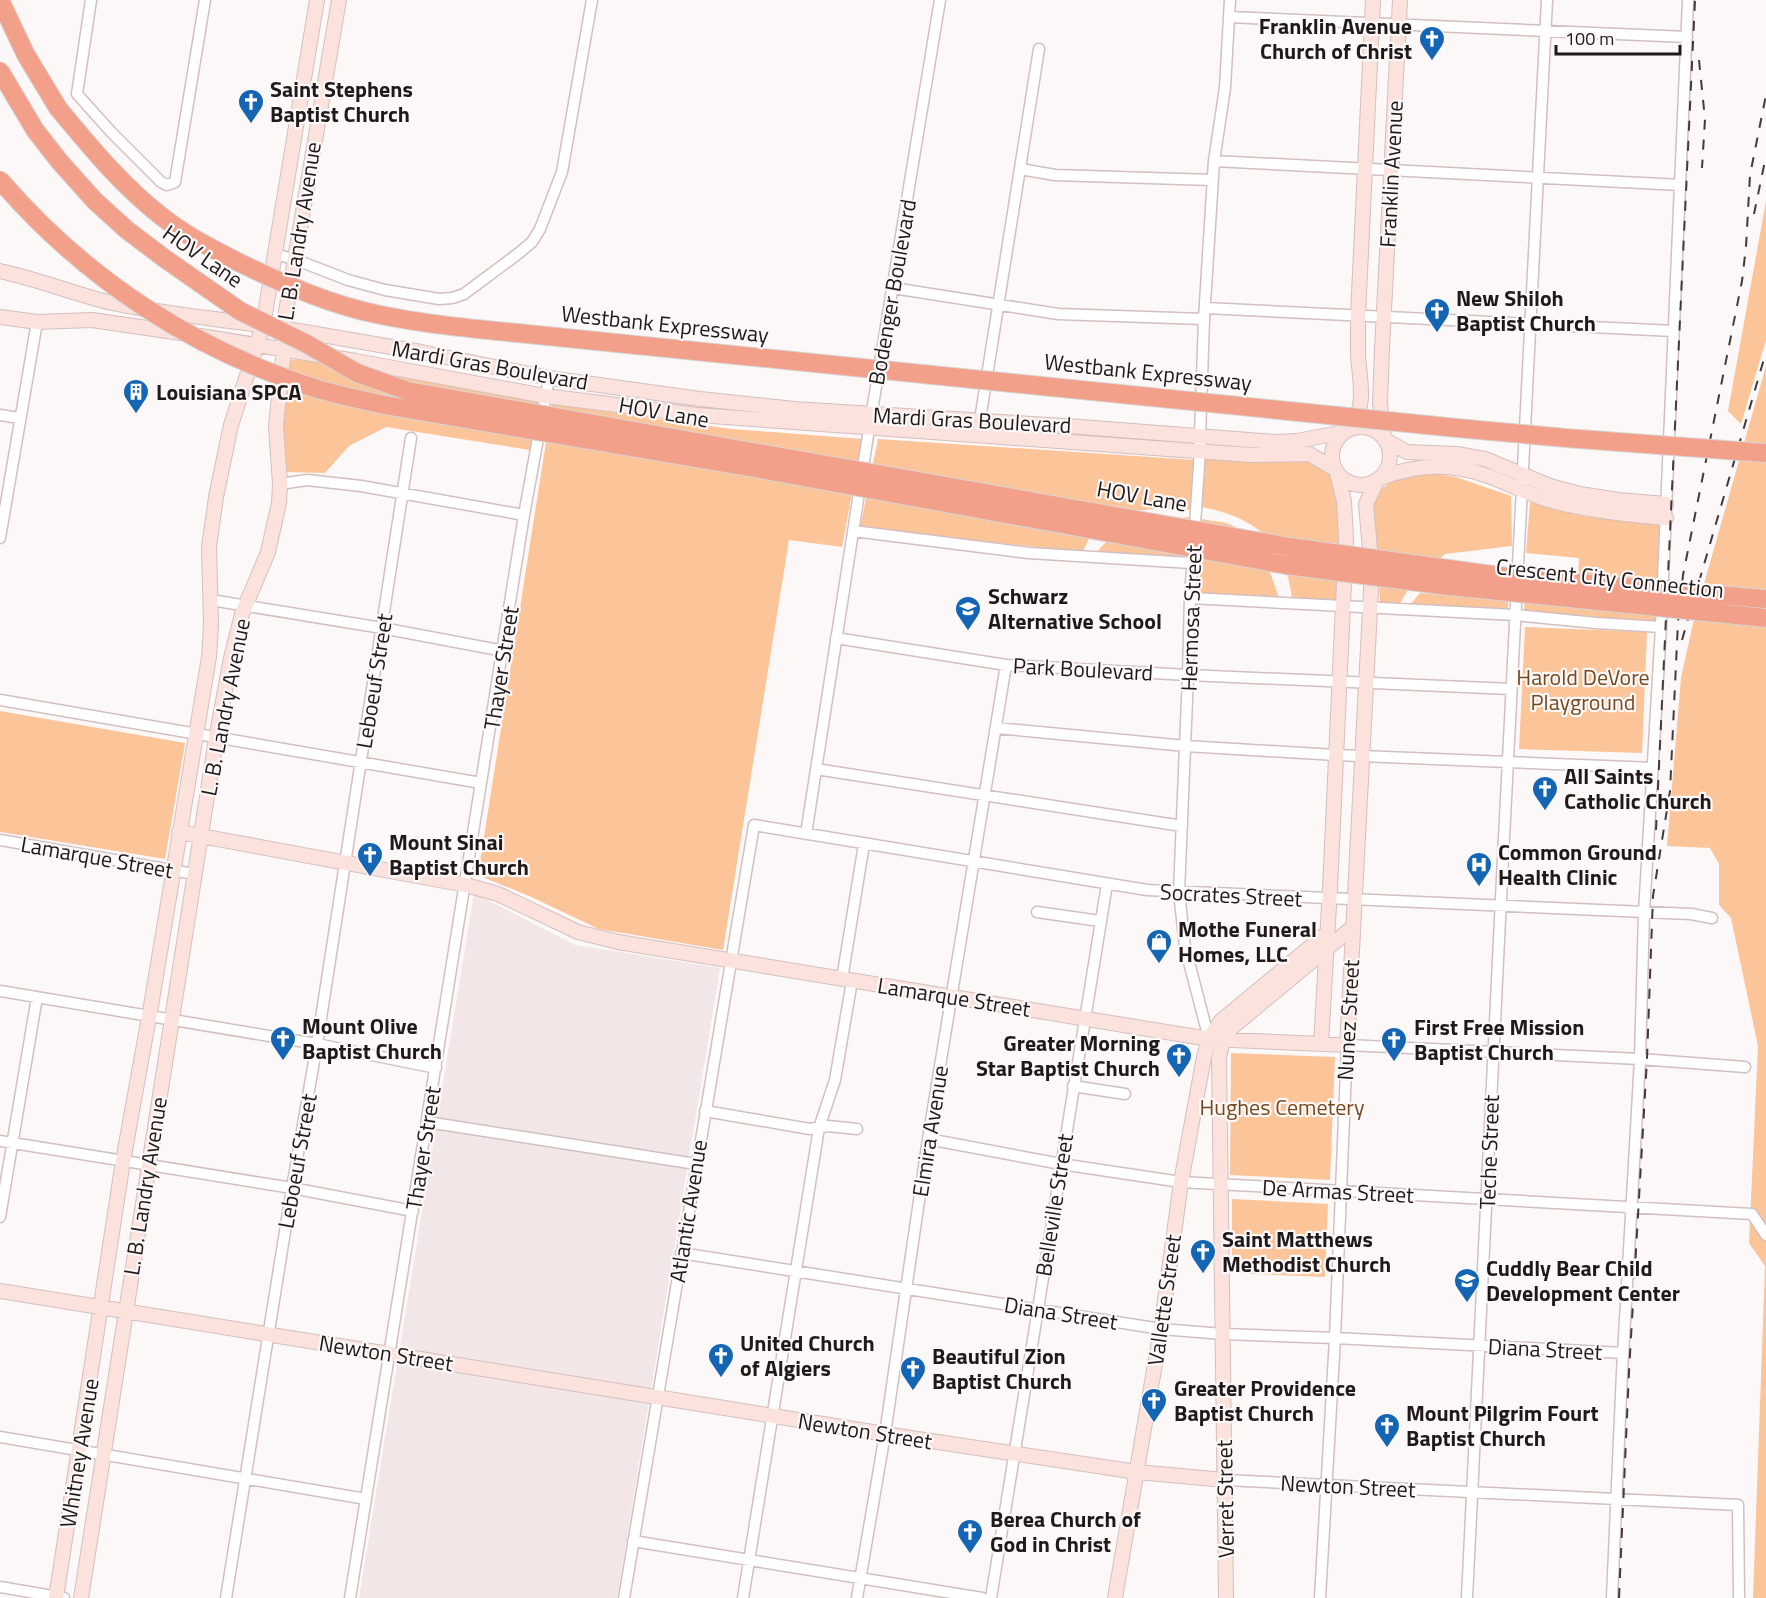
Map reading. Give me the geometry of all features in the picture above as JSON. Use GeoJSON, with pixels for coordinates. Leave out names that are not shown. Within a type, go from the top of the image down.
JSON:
{"type":"FeatureCollection","features":[{"type":"Feature","properties":{"kind":"highway","name":"Westbank Expressway"},"geometry":{"type":"LineString","coordinates":[[0,0],[26,55],[58,108],[93,151],[129,188],[166,220],[213,249],[259,272],[337,304],[422,322],[547,336],[1457,428],[1766,453]]}},
{"type":"Feature","properties":{"kind":"highway"},"geometry":{"type":"LineString","coordinates":[[15,0],[26,55]]}},
{"type":"Feature","properties":{"kind":"highway","name":"HOV Lane"},"geometry":{"type":"LineString","coordinates":[[0,71],[29,121],[53,154],[73,178],[127,230],[240,311],[357,372],[408,391],[1277,545],[1507,577],[1766,599]]}},
{"type":"Feature","properties":{"kind":"highway","name":"Crescent City Connection"},"geometry":{"type":"LineString","coordinates":[[0,180],[53,236],[127,296],[161,319],[210,346],[264,370],[322,390],[384,405],[760,469],[1286,565],[1449,586],[1766,618]]}},
{"type":"Feature","properties":{"kind":"street"},"geometry":{"type":"LineString","coordinates":[[91,0],[77,94],[112,133],[161,182],[167,185],[175,182],[205,0]]}},
{"type":"Feature","properties":{"kind":"street","name":"L. B. Landry Avenue"},"geometry":{"type":"LineString","coordinates":[[101,1307],[123,1161],[209,657],[211,600],[209,547],[224,453],[263,326],[316,0]]}},
{"type":"Feature","properties":{"kind":"street","name":"L. B. Landry Avenue"},"geometry":{"type":"LineString","coordinates":[[125,1311],[150,1165],[200,836],[231,658],[245,605],[268,552],[275,524],[280,484],[276,426],[284,348],[283,329],[339,0]]}},
{"type":"Feature","properties":{"kind":"street"},"geometry":{"type":"LineString","coordinates":[[274,254],[294,259],[348,280],[385,290],[439,299],[464,294],[519,253],[532,242],[540,229],[562,172],[592,0]]}},
{"type":"Feature","properties":{"kind":"street","name":"Bodenger Boulevard"},"geometry":{"type":"LineString","coordinates":[[806,834],[870,422],[940,0]]}},
{"type":"Feature","properties":{"kind":"street","name":"Hermosa Street"},"geometry":{"type":"LineString","coordinates":[[1216,1040],[1185,947],[1179,892],[1191,563],[1200,435],[1212,180],[1224,88],[1230,0]]}},
{"type":"Feature","properties":{"kind":"street","name":"Franklin Avenue"},"geometry":{"type":"LineString","coordinates":[[1358,315],[1373,0]]}},
{"type":"Feature","properties":{"kind":"street","name":"Franklin Avenue"},"geometry":{"type":"LineString","coordinates":[[1385,439],[1380,403],[1400,0]]}},
{"type":"Feature","properties":{"kind":"street","name":"Teche Street"},"geometry":{"type":"LineString","coordinates":[[1467,1598],[1502,906],[1520,490],[1547,0]]}},
{"type":"Feature","properties":{"kind":"street"},"geometry":{"type":"LineString","coordinates":[[1612,1598],[1640,1059],[1644,913],[1661,627],[1689,0]]}},
{"type":"Feature","properties":{"kind":"street"},"geometry":{"type":"LineString","coordinates":[[1229,17],[1687,38]]}},
{"type":"Feature","properties":{"kind":"street"},"geometry":{"type":"LineString","coordinates":[[979,429],[1039,49]]}},
{"type":"Feature","properties":{"kind":"street"},"geometry":{"type":"LineString","coordinates":[[1214,161],[1681,185]]}},
{"type":"Feature","properties":{"kind":"street"},"geometry":{"type":"LineString","coordinates":[[1020,169],[1055,175],[1212,180]]}},
{"type":"Feature","properties":{"kind":"street","name":"Mardi Gras Boulevard"},"geometry":{"type":"LineString","coordinates":[[0,271],[26,276],[112,303],[169,313],[421,352],[549,378],[700,399],[794,409],[870,422]]}},
{"type":"Feature","properties":{"kind":"street"},"geometry":{"type":"LineString","coordinates":[[893,288],[1059,314],[1358,315],[1674,331]]}},
{"type":"Feature","properties":{"kind":"street"},"geometry":{"type":"LineString","coordinates":[[1358,315],[1358,353],[1362,394],[1356,420],[1336,440],[1332,450],[1332,460],[1336,471],[1344,480],[1353,484],[1368,484],[1410,469],[1438,466],[1455,468],[1487,476],[1550,501],[1584,509],[1666,518]]}},
{"type":"Feature","properties":{"kind":"street","name":"Mardi Gras Boulevard"},"geometry":{"type":"LineString","coordinates":[[0,317],[37,322],[92,320],[284,348],[545,396],[697,416],[870,422],[979,429],[1251,455],[1309,454],[1336,471]]}},
{"type":"Feature","properties":{"kind":"street"},"geometry":{"type":"LineString","coordinates":[[0,538],[37,322]]}},
{"type":"Feature","properties":{"kind":"street","name":"Thayer Street"},"geometry":{"type":"LineString","coordinates":[[350,1598],[504,651],[524,515],[549,378]]}},
{"type":"Feature","properties":{"kind":"street"},"geometry":{"type":"LineString","coordinates":[[0,415],[19,418]]}},
{"type":"Feature","properties":{"kind":"street"},"geometry":{"type":"LineString","coordinates":[[1346,430],[1365,427],[1375,430],[1407,452],[1473,456],[1550,486],[1580,494],[1666,504]]}},
{"type":"Feature","properties":{"kind":"street","name":"Mardi Gras Boulevard"},"geometry":{"type":"LineString","coordinates":[[979,429],[1200,435],[1276,442],[1297,441],[1346,430]]}},
{"type":"Feature","properties":{"kind":"street","name":"Leboeuf Street"},"geometry":{"type":"LineString","coordinates":[[226,1598],[317,1044],[404,495],[411,438]]}},
{"type":"Feature","properties":{"kind":"street"},"geometry":{"type":"LineString","coordinates":[[1379,479],[1387,470],[1390,461],[1390,451],[1385,439]]}},
{"type":"Feature","properties":{"kind":"street","name":"Nunez Street"},"geometry":{"type":"LineString","coordinates":[[1320,1044],[1346,527],[1344,501],[1336,471]]}},
{"type":"Feature","properties":{"kind":"street","name":"Nunez Street"},"geometry":{"type":"LineString","coordinates":[[1320,1598],[1335,1338],[1347,1045],[1372,572],[1366,504],[1379,479]]}},
{"type":"Feature","properties":{"kind":"street"},"geometry":{"type":"LineString","coordinates":[[280,484],[307,480],[361,486],[524,515]]}},
{"type":"Feature","properties":{"kind":"street"},"geometry":{"type":"LineString","coordinates":[[854,531],[1029,553],[1191,563]]}},
{"type":"Feature","properties":{"kind":"street"},"geometry":{"type":"LineString","coordinates":[[1190,598],[1515,615],[1661,627]]}},
{"type":"Feature","properties":{"kind":"street"},"geometry":{"type":"LineString","coordinates":[[211,600],[504,651]]}},
{"type":"Feature","properties":{"kind":"street","name":"Park Boulevard"},"geometry":{"type":"LineString","coordinates":[[836,638],[1006,665],[1511,689]]}},
{"type":"Feature","properties":{"kind":"street","name":"Elmira Avenue"},"geometry":{"type":"LineString","coordinates":[[857,1598],[885,1434],[928,1139],[1006,665]]}},
{"type":"Feature","properties":{"kind":"street"},"geometry":{"type":"LineString","coordinates":[[0,700],[482,783]]}},
{"type":"Feature","properties":{"kind":"street"},"geometry":{"type":"LineString","coordinates":[[996,728],[1186,746],[1336,755],[1653,768]]}},
{"type":"Feature","properties":{"kind":"street"},"geometry":{"type":"LineString","coordinates":[[816,769],[1182,826]]}},
{"type":"Feature","properties":{"kind":"street","name":"Socrates Street"},"geometry":{"type":"LineString","coordinates":[[754,825],[1148,890],[1691,915],[1712,918]]}},
{"type":"Feature","properties":{"kind":"street","name":"Atlantic Avenue"},"geometry":{"type":"LineString","coordinates":[[624,1598],[754,825]]}},
{"type":"Feature","properties":{"kind":"street","name":"Lamarque Street"},"geometry":{"type":"LineString","coordinates":[[179,832],[466,885],[506,897],[578,932],[618,942],[1216,1040],[1640,1059],[1745,1067]]}},
{"type":"Feature","properties":{"kind":"street","name":"Lamarque Street"},"geometry":{"type":"LineString","coordinates":[[0,840],[194,874]]}},
{"type":"Feature","properties":{"kind":"street"},"geometry":{"type":"LineString","coordinates":[[743,1598],[819,1128],[835,1080],[864,844]]}},
{"type":"Feature","properties":{"kind":"street","name":"Belleville Street"},"geometry":{"type":"LineString","coordinates":[[991,1598],[1107,884]]}},
{"type":"Feature","properties":{"kind":"street"},"geometry":{"type":"LineString","coordinates":[[1037,912],[1100,921]]}},
{"type":"Feature","properties":{"kind":"street"},"geometry":{"type":"LineString","coordinates":[[1216,1040],[1353,927]]}},
{"type":"Feature","properties":{"kind":"street"},"geometry":{"type":"LineString","coordinates":[[1216,1040],[1221,1020],[1327,933]]}},
{"type":"Feature","properties":{"kind":"street"},"geometry":{"type":"LineString","coordinates":[[0,991],[317,1044],[436,1068]]}},
{"type":"Feature","properties":{"kind":"street"},"geometry":{"type":"LineString","coordinates":[[0,1217],[37,996]]}},
{"type":"Feature","properties":{"kind":"street","name":"Vallette Street"},"geometry":{"type":"LineString","coordinates":[[1114,1598],[1161,1329],[1181,1182],[1204,1057],[1216,1040]]}},
{"type":"Feature","properties":{"kind":"street","name":"Verret Street"},"geometry":{"type":"LineString","coordinates":[[1216,1040],[1219,1057],[1222,1186],[1226,1598]]}},
{"type":"Feature","properties":{"kind":"street"},"geometry":{"type":"LineString","coordinates":[[1073,1086],[1125,1094]]}},
{"type":"Feature","properties":{"kind":"street"},"geometry":{"type":"LineString","coordinates":[[705,1111],[810,1129],[828,1126],[857,1129]]}},
{"type":"Feature","properties":{"kind":"street"},"geometry":{"type":"LineString","coordinates":[[427,1122],[696,1164]]}},
{"type":"Feature","properties":{"kind":"street","name":"De Armas Street"},"geometry":{"type":"LineString","coordinates":[[928,1139],[1061,1164],[1222,1186],[1752,1214],[1766,1235]]}},
{"type":"Feature","properties":{"kind":"street"},"geometry":{"type":"LineString","coordinates":[[0,1141],[292,1188],[413,1211]]}},
{"type":"Feature","properties":{"kind":"street","name":"Diana Street"},"geometry":{"type":"LineString","coordinates":[[681,1253],[1161,1329],[1623,1353]]}},
{"type":"Feature","properties":{"kind":"street","name":"Newton Street"},"geometry":{"type":"LineString","coordinates":[[0,1291],[771,1416],[1137,1472],[1225,1480],[1738,1505],[1739,1598]]}},
{"type":"Feature","properties":{"kind":"street","name":"Whitney Avenue"},"geometry":{"type":"LineString","coordinates":[[58,1598],[101,1307]]}},
{"type":"Feature","properties":{"kind":"street","name":"Whitney Avenue"},"geometry":{"type":"LineString","coordinates":[[81,1598],[125,1311]]}},
{"type":"Feature","properties":{"kind":"street"},"geometry":{"type":"LineString","coordinates":[[0,1437],[366,1499]]}},
{"type":"Feature","properties":{"kind":"street"},"geometry":{"type":"LineString","coordinates":[[633,1541],[982,1598]]}},
{"type":"Feature","properties":{"kind":"street"},"geometry":{"type":"LineString","coordinates":[[0,1587],[58,1598]]}},
{"type":"Feature","properties":{"kind":"shaded area"},"geometry":{"type":"Polygon","coordinates":[[[474,893],[575,945],[720,968],[617,1598],[359,1598],[474,893]]]}},
{"type":"Feature","properties":{"kind":"green space"},"geometry":{"type":"Polygon","coordinates":[[[1766,201],[1766,340],[1741,424],[1728,411],[1766,201]]]}},
{"type":"Feature","properties":{"kind":"green space"},"geometry":{"type":"Polygon","coordinates":[[[307,358],[540,402],[530,450],[386,427],[349,446],[325,473],[286,472],[282,433],[289,360],[307,358]]]}},
{"type":"Feature","properties":{"kind":"green space"},"geometry":{"type":"Polygon","coordinates":[[[1766,366],[1766,1598],[1753,1598],[1765,1266],[1749,1243],[1758,1046],[1731,918],[1719,905],[1719,864],[1710,848],[1667,846],[1681,678],[1694,619],[1766,366]]]}},
{"type":"Feature","properties":{"kind":"green space"},"geometry":{"type":"Polygon","coordinates":[[[552,404],[731,429],[862,439],[842,547],[789,540],[723,950],[599,929],[478,875],[552,404]]]}},
{"type":"Feature","properties":{"kind":"green space"},"geometry":{"type":"Polygon","coordinates":[[[878,439],[1196,460],[1193,510],[1145,510],[1114,518],[1101,526],[1091,537],[1083,552],[860,528],[878,439]]]}},
{"type":"Feature","properties":{"kind":"green space"},"geometry":{"type":"Polygon","coordinates":[[[1301,458],[1321,463],[1332,476],[1337,492],[1342,529],[1339,602],[1292,599],[1283,562],[1265,536],[1238,518],[1202,507],[1205,459],[1273,462],[1301,458]]]}},
{"type":"Feature","properties":{"kind":"green space"},"geometry":{"type":"Polygon","coordinates":[[[1428,472],[1456,477],[1511,496],[1512,546],[1445,554],[1409,588],[1399,605],[1380,604],[1378,551],[1373,526],[1373,508],[1376,498],[1388,484],[1407,476],[1428,472]]]}},
{"type":"Feature","properties":{"kind":"green space"},"geometry":{"type":"Polygon","coordinates":[[[1530,502],[1581,516],[1660,525],[1655,622],[1524,612],[1525,599],[1577,604],[1579,558],[1526,553],[1530,502]]]}},
{"type":"Feature","properties":{"kind":"green space"},"geometry":{"type":"Polygon","coordinates":[[[1191,517],[1188,563],[1097,552],[1116,535],[1140,524],[1191,517]]]}},
{"type":"Feature","properties":{"kind":"green space"},"geometry":{"type":"Polygon","coordinates":[[[1202,519],[1226,523],[1246,535],[1261,554],[1279,598],[1199,594],[1202,519]]]}},
{"type":"Feature","properties":{"kind":"green space"},"geometry":{"type":"Polygon","coordinates":[[[1420,593],[1508,599],[1508,611],[1409,606],[1420,593]]]}},
{"type":"Feature","properties":{"kind":"green space","name":"Harold DeVore Playground"},"geometry":{"type":"Polygon","coordinates":[[[1525,627],[1647,632],[1642,753],[1519,749],[1525,627]]]}},
{"type":"Feature","properties":{"kind":"green space"},"geometry":{"type":"Polygon","coordinates":[[[0,711],[185,743],[165,859],[0,832],[0,711]]]}},
{"type":"Feature","properties":{"kind":"green space","name":"Hughes Cemetery"},"geometry":{"type":"Polygon","coordinates":[[[1231,1053],[1335,1057],[1330,1180],[1230,1175],[1231,1053]]]}},
{"type":"Feature","properties":{"kind":"green space"},"geometry":{"type":"Polygon","coordinates":[[[1232,1199],[1328,1204],[1325,1277],[1232,1273],[1232,1199]]]}},
{"type":"Feature","properties":{"kind":"railway"},"geometry":{"type":"LineString","coordinates":[[1656,830],[1695,0]]}},
{"type":"Feature","properties":{"kind":"railway"},"geometry":{"type":"LineString","coordinates":[[1699,60],[1705,119],[1702,168]]}},
{"type":"Feature","properties":{"kind":"railway"},"geometry":{"type":"LineString","coordinates":[[1619,1598],[1647,1059],[1653,896],[1670,791],[1678,622],[1683,575],[1742,281],[1750,175],[1766,95]]}},
{"type":"Feature","properties":{"kind":"railway"},"geometry":{"type":"LineString","coordinates":[[1754,214],[1766,156]]}},
{"type":"Feature","properties":{"kind":"railway"},"geometry":{"type":"LineString","coordinates":[[1682,640],[1766,352]]}},
{"type":"Feature","properties":{"kind":"place","name":"Franklin Avenue Church of Christ"},"geometry":{"type":"Point","coordinates":[1432,62]}},
{"type":"Feature","properties":{"kind":"place","name":"Saint Stephens Baptist Church"},"geometry":{"type":"Point","coordinates":[251,125]}},
{"type":"Feature","properties":{"kind":"place","name":"New Shiloh Baptist Church"},"geometry":{"type":"Point","coordinates":[1437,334]}},
{"type":"Feature","properties":{"kind":"place","name":"Louisiana SPCA"},"geometry":{"type":"Point","coordinates":[136,415]}},
{"type":"Feature","properties":{"kind":"place","name":"Schwarz Alternative School"},"geometry":{"type":"Point","coordinates":[968,632]}},
{"type":"Feature","properties":{"kind":"place","name":"All Saints Catholic Church"},"geometry":{"type":"Point","coordinates":[1545,812]}},
{"type":"Feature","properties":{"kind":"place","name":"Mount Sinai Baptist Church"},"geometry":{"type":"Point","coordinates":[370,878]}},
{"type":"Feature","properties":{"kind":"place","name":"Common Ground Health Clinic"},"geometry":{"type":"Point","coordinates":[1479,888]}},
{"type":"Feature","properties":{"kind":"place","name":"Mothe Funeral Homes, LLC"},"geometry":{"type":"Point","coordinates":[1159,965]}},
{"type":"Feature","properties":{"kind":"place","name":"Mount Olive Baptist Church"},"geometry":{"type":"Point","coordinates":[283,1062]}},
{"type":"Feature","properties":{"kind":"place","name":"First Free Mission Baptist Church"},"geometry":{"type":"Point","coordinates":[1394,1063]}},
{"type":"Feature","properties":{"kind":"place","name":"Greater Morning Star Baptist Church"},"geometry":{"type":"Point","coordinates":[1179,1079]}},
{"type":"Feature","properties":{"kind":"place","name":"Saint Matthews Methodist Church"},"geometry":{"type":"Point","coordinates":[1203,1275]}},
{"type":"Feature","properties":{"kind":"place","name":"Cuddly Bear Child Development Center"},"geometry":{"type":"Point","coordinates":[1467,1304]}},
{"type":"Feature","properties":{"kind":"place","name":"United Church of Algiers"},"geometry":{"type":"Point","coordinates":[721,1379]}},
{"type":"Feature","properties":{"kind":"place","name":"Beautiful Zion Baptist Church"},"geometry":{"type":"Point","coordinates":[913,1392]}},
{"type":"Feature","properties":{"kind":"place","name":"Greater Providence Baptist Church"},"geometry":{"type":"Point","coordinates":[1154,1424]}},
{"type":"Feature","properties":{"kind":"place","name":"Mount Pilgrim Fourt Baptist Church"},"geometry":{"type":"Point","coordinates":[1387,1449]}},
{"type":"Feature","properties":{"kind":"place","name":"Berea Church of God in Christ"},"geometry":{"type":"Point","coordinates":[970,1555]}}]}
